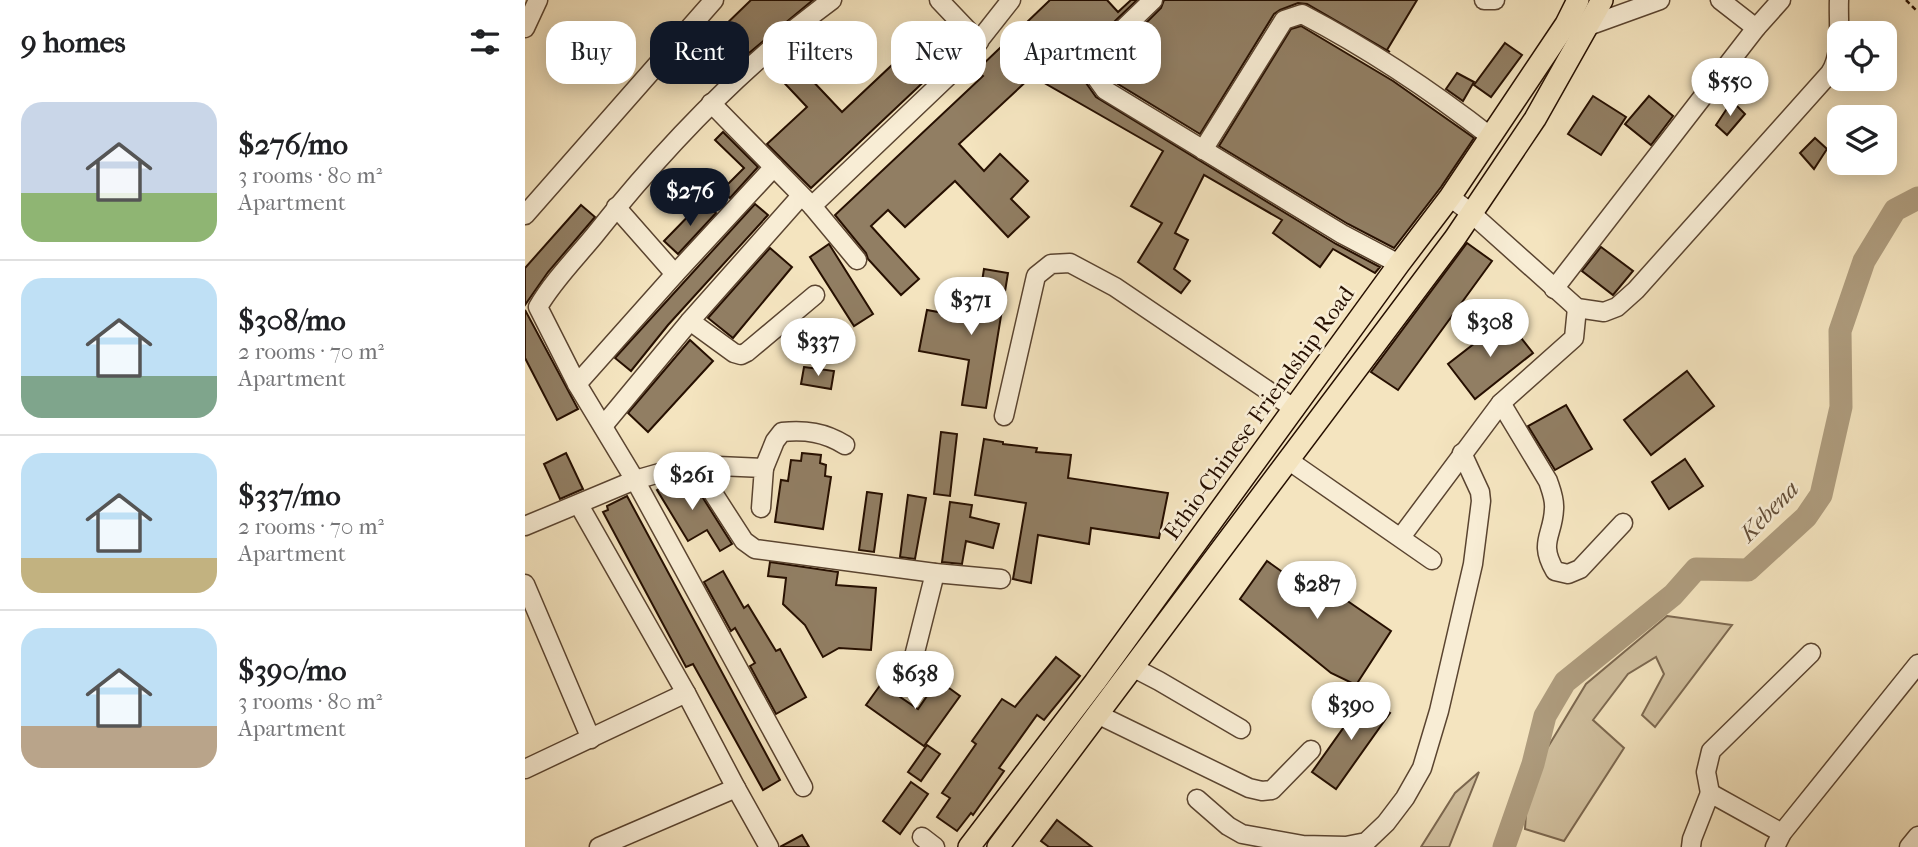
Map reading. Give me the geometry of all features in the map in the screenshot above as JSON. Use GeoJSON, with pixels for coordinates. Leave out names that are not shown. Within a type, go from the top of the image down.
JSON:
{"type":"FeatureCollection","features":[{"type":"Feature","properties":{"kind":"main road"},"geometry":{"type":"LineString","coordinates":[[998,847],[1471,213],[1535,119],[1602,0]]}},
{"type":"Feature","properties":{"kind":"main road","name":"Ethio-Chinese Friendship Road"},"geometry":{"type":"LineString","coordinates":[[969,847],[1095,682],[1450,197],[1566,24],[1575,1]]}},
{"type":"Feature","properties":{"kind":"main road"},"geometry":{"type":"LineString","coordinates":[[1095,682],[1113,694]]}},
{"type":"Feature","properties":{"kind":"street"},"geometry":{"type":"LineString","coordinates":[[525,28],[538,0]]}},
{"type":"Feature","properties":{"kind":"street"},"geometry":{"type":"LineString","coordinates":[[525,215],[714,0]]}},
{"type":"Feature","properties":{"kind":"street"},"geometry":{"type":"LineString","coordinates":[[803,787],[635,480],[577,384],[538,307],[616,207],[711,103],[802,22],[832,0]]}},
{"type":"Feature","properties":{"kind":"street"},"geometry":{"type":"LineString","coordinates":[[939,0],[959,21]]}},
{"type":"Feature","properties":{"kind":"street"},"geometry":{"type":"LineString","coordinates":[[986,33],[1011,0]]}},
{"type":"Feature","properties":{"kind":"street"},"geometry":{"type":"LineString","coordinates":[[1153,0],[1098,53],[1091,64],[1095,76],[1105,90],[1342,234],[1399,264]]}},
{"type":"Feature","properties":{"kind":"street"},"geometry":{"type":"LineString","coordinates":[[1484,0],[1495,0]]}},
{"type":"Feature","properties":{"kind":"street"},"geometry":{"type":"LineString","coordinates":[[1588,26],[1660,0]]}},
{"type":"Feature","properties":{"kind":"street"},"geometry":{"type":"LineString","coordinates":[[1720,0],[1756,28]]}},
{"type":"Feature","properties":{"kind":"street"},"geometry":{"type":"LineString","coordinates":[[1555,289],[1780,0]]}},
{"type":"Feature","properties":{"kind":"street"},"geometry":{"type":"LineString","coordinates":[[1450,197],[1577,308],[1604,312],[1617,307],[1636,290],[1830,73],[1837,53],[1839,0]]}},
{"type":"Feature","properties":{"kind":"street"},"geometry":{"type":"LineString","coordinates":[[1203,150],[1285,20],[1303,14],[1446,102],[1490,137]]}},
{"type":"Feature","properties":{"kind":"street"},"geometry":{"type":"LineString","coordinates":[[603,426],[689,321],[806,202],[939,84]]}},
{"type":"Feature","properties":{"kind":"street"},"geometry":{"type":"LineString","coordinates":[[711,103],[774,167],[857,260]]}},
{"type":"Feature","properties":{"kind":"street"},"geometry":{"type":"LineString","coordinates":[[577,384],[774,167]]}},
{"type":"Feature","properties":{"kind":"street"},"geometry":{"type":"LineString","coordinates":[[616,207],[675,274]]}},
{"type":"Feature","properties":{"kind":"street"},"geometry":{"type":"LineString","coordinates":[[1004,416],[1036,276],[1051,264],[1070,263],[1115,287],[1295,409]]}},
{"type":"Feature","properties":{"kind":"street"},"geometry":{"type":"LineString","coordinates":[[689,321],[734,353],[741,355],[815,295]]}},
{"type":"Feature","properties":{"kind":"street"},"geometry":{"type":"LineString","coordinates":[[1401,537],[1461,453],[1501,403],[1574,338],[1577,308]]}},
{"type":"Feature","properties":{"kind":"street"},"geometry":{"type":"LineString","coordinates":[[1501,403],[1548,481],[1553,495],[1554,511],[1546,545],[1555,571],[1567,574],[1580,569],[1623,523]]}},
{"type":"Feature","properties":{"kind":"street"},"geometry":{"type":"LineString","coordinates":[[761,508],[764,468],[775,441],[782,432],[812,431],[831,436],[845,444]]}},
{"type":"Feature","properties":{"kind":"street"},"geometry":{"type":"LineString","coordinates":[[1197,799],[1228,827],[1242,834],[1303,845],[1346,846],[1366,842],[1386,823],[1405,798],[1422,768],[1439,711],[1473,564],[1481,501],[1480,492],[1461,453]]}},
{"type":"Feature","properties":{"kind":"street"},"geometry":{"type":"LineString","coordinates":[[1288,460],[1432,560]]}},
{"type":"Feature","properties":{"kind":"street"},"geometry":{"type":"LineString","coordinates":[[695,465],[744,541],[755,549],[1001,579]]}},
{"type":"Feature","properties":{"kind":"street"},"geometry":{"type":"LineString","coordinates":[[525,526],[635,480],[695,465],[764,468]]}},
{"type":"Feature","properties":{"kind":"street"},"geometry":{"type":"LineString","coordinates":[[579,505],[686,693],[769,847]]}},
{"type":"Feature","properties":{"kind":"street"},"geometry":{"type":"LineString","coordinates":[[907,684],[935,573]]}},
{"type":"Feature","properties":{"kind":"street"},"geometry":{"type":"LineString","coordinates":[[525,583],[591,739]]}},
{"type":"Feature","properties":{"kind":"street"},"geometry":{"type":"LineString","coordinates":[[1691,847],[1710,793],[1706,772],[1711,751],[1811,653]]}},
{"type":"Feature","properties":{"kind":"street"},"geometry":{"type":"LineString","coordinates":[[1710,793],[1779,840],[1918,664]]}},
{"type":"Feature","properties":{"kind":"street"},"geometry":{"type":"LineString","coordinates":[[1132,667],[1241,730]]}},
{"type":"Feature","properties":{"kind":"street"},"geometry":{"type":"LineString","coordinates":[[525,769],[686,693]]}},
{"type":"Feature","properties":{"kind":"street"},"geometry":{"type":"LineString","coordinates":[[1097,714],[1249,788],[1262,791],[1272,790],[1311,750]]}},
{"type":"Feature","properties":{"kind":"street"},"geometry":{"type":"LineString","coordinates":[[599,847],[736,788]]}},
{"type":"Feature","properties":{"kind":"street"},"geometry":{"type":"LineString","coordinates":[[1909,847],[1918,836]]}},
{"type":"Feature","properties":{"kind":"path"},"geometry":{"type":"LineString","coordinates":[[1906,0],[1918,12]]}},
{"type":"Feature","properties":{"kind":"shaded area"},"geometry":{"type":"Polygon","coordinates":[[[1667,616],[1732,625],[1655,727],[1642,715],[1664,674],[1656,657],[1628,674],[1593,720],[1624,748],[1564,841],[1525,829],[1528,780],[1586,684],[1667,616]]]}},
{"type":"Feature","properties":{"kind":"shaded area"},"geometry":{"type":"Polygon","coordinates":[[[1479,772],[1449,847],[1421,847],[1455,793],[1479,772]]]}},
{"type":"Feature","properties":{"kind":"building"},"geometry":{"type":"Polygon","coordinates":[[[751,0],[813,0],[788,21],[763,21],[763,41],[749,53],[749,21],[729,21],[751,0]]]}},
{"type":"Feature","properties":{"kind":"building"},"geometry":{"type":"Polygon","coordinates":[[[1050,0],[1107,0],[1118,12],[1131,0],[1137,0],[1115,21],[1028,21],[1050,0]]]}},
{"type":"Feature","properties":{"kind":"building"},"geometry":{"type":"Polygon","coordinates":[[[1164,0],[1417,0],[1387,50],[1390,52],[1307,4],[1298,3],[1280,10],[1274,14],[1200,134],[1118,84],[1161,84],[1161,21],[1148,21],[1161,8],[1164,0]]]}},
{"type":"Feature","properties":{"kind":"building"},"geometry":{"type":"Polygon","coordinates":[[[1301,26],[1393,81],[1474,138],[1441,187],[1394,248],[1348,224],[1219,146],[1291,29],[1301,26]]]}},
{"type":"Feature","properties":{"kind":"building"},"geometry":{"type":"Polygon","coordinates":[[[1505,43],[1522,55],[1491,97],[1474,85],[1505,43]]]}},
{"type":"Feature","properties":{"kind":"building"},"geometry":{"type":"Polygon","coordinates":[[[1000,48],[1000,84],[1023,84],[959,144],[984,171],[1000,154],[1028,181],[1011,199],[1029,217],[1008,237],[955,181],[905,227],[888,210],[871,226],[919,279],[901,295],[868,259],[835,215],[974,84],[986,84],[986,61],[1000,48]]]}},
{"type":"Feature","properties":{"kind":"building"},"geometry":{"type":"Polygon","coordinates":[[[891,66],[891,84],[921,84],[811,188],[767,144],[807,107],[785,84],[816,84],[842,112],[872,84],[877,84],[877,79],[891,66]]]}},
{"type":"Feature","properties":{"kind":"building"},"geometry":{"type":"Polygon","coordinates":[[[1457,73],[1474,82],[1463,101],[1446,89],[1457,73]]]}},
{"type":"Feature","properties":{"kind":"building"},"geometry":{"type":"Polygon","coordinates":[[[1046,84],[1087,84],[1096,97],[1336,244],[1380,267],[1375,273],[1333,249],[1320,267],[1273,233],[1282,220],[1204,175],[1175,233],[1188,240],[1174,269],[1190,281],[1181,293],[1138,262],[1162,223],[1131,206],[1163,151],[1046,84]]]}},
{"type":"Feature","properties":{"kind":"building"},"geometry":{"type":"Polygon","coordinates":[[[1593,96],[1626,117],[1601,155],[1568,134],[1593,96]]]}},
{"type":"Feature","properties":{"kind":"building"},"geometry":{"type":"Polygon","coordinates":[[[1649,96],[1673,116],[1651,145],[1625,124],[1649,96]]]}},
{"type":"Feature","properties":{"kind":"building"},"geometry":{"type":"Polygon","coordinates":[[[1732,101],[1745,114],[1727,135],[1716,125],[1732,101]]]}},
{"type":"Feature","properties":{"kind":"building"},"geometry":{"type":"Polygon","coordinates":[[[723,132],[758,167],[730,198],[722,190],[744,168],[715,140],[723,132]]]}},
{"type":"Feature","properties":{"kind":"building"},"geometry":{"type":"Polygon","coordinates":[[[1815,138],[1827,149],[1814,169],[1800,153],[1815,138]]]}},
{"type":"Feature","properties":{"kind":"building"},"geometry":{"type":"Polygon","coordinates":[[[703,201],[716,213],[678,254],[664,241],[703,201]]]}},
{"type":"Feature","properties":{"kind":"building"},"geometry":{"type":"Polygon","coordinates":[[[755,204],[768,215],[668,325],[631,371],[615,358],[755,204]]]}},
{"type":"Feature","properties":{"kind":"building"},"geometry":{"type":"Polygon","coordinates":[[[581,205],[595,217],[548,272],[525,305],[525,268],[581,205]]]}},
{"type":"Feature","properties":{"kind":"building"},"geometry":{"type":"Polygon","coordinates":[[[1467,243],[1492,261],[1398,390],[1371,372],[1467,243]]]}},
{"type":"Feature","properties":{"kind":"building"},"geometry":{"type":"Polygon","coordinates":[[[829,244],[873,314],[854,326],[810,257],[829,244]]]}},
{"type":"Feature","properties":{"kind":"building"},"geometry":{"type":"Polygon","coordinates":[[[1601,247],[1633,271],[1613,295],[1582,271],[1601,247]]]}},
{"type":"Feature","properties":{"kind":"building"},"geometry":{"type":"Polygon","coordinates":[[[770,248],[792,267],[733,338],[708,318],[770,248]]]}},
{"type":"Feature","properties":{"kind":"building"},"geometry":{"type":"Polygon","coordinates":[[[984,269],[1008,273],[986,408],[962,405],[969,360],[919,351],[927,310],[976,319],[984,269]]]}},
{"type":"Feature","properties":{"kind":"building"},"geometry":{"type":"Polygon","coordinates":[[[525,310],[578,409],[557,420],[525,358],[525,310]]]}},
{"type":"Feature","properties":{"kind":"building"},"geometry":{"type":"Polygon","coordinates":[[[1506,319],[1533,353],[1475,399],[1448,364],[1506,319]]]}},
{"type":"Feature","properties":{"kind":"building"},"geometry":{"type":"Polygon","coordinates":[[[690,340],[713,361],[648,432],[628,413],[690,340]]]}},
{"type":"Feature","properties":{"kind":"building"},"geometry":{"type":"Polygon","coordinates":[[[804,367],[834,371],[831,389],[801,384],[804,367]]]}},
{"type":"Feature","properties":{"kind":"building"},"geometry":{"type":"Polygon","coordinates":[[[1687,371],[1714,406],[1651,455],[1624,420],[1687,371]]]}},
{"type":"Feature","properties":{"kind":"building"},"geometry":{"type":"Polygon","coordinates":[[[1566,405],[1592,449],[1555,470],[1528,426],[1566,405]]]}},
{"type":"Feature","properties":{"kind":"building"},"geometry":{"type":"Polygon","coordinates":[[[941,432],[957,434],[950,496],[934,494],[941,432]]]}},
{"type":"Feature","properties":{"kind":"building"},"geometry":{"type":"Polygon","coordinates":[[[984,439],[1037,448],[1036,452],[1071,455],[1068,478],[1168,493],[1159,538],[1091,528],[1089,544],[1038,535],[1031,583],[1013,579],[1026,503],[975,495],[984,439]]]}},
{"type":"Feature","properties":{"kind":"building"},"geometry":{"type":"Polygon","coordinates":[[[566,453],[583,489],[560,499],[544,464],[566,453]]]}},
{"type":"Feature","properties":{"kind":"building"},"geometry":{"type":"Polygon","coordinates":[[[802,453],[821,455],[820,463],[826,465],[825,476],[831,477],[823,529],[775,522],[781,480],[788,481],[791,460],[801,461],[802,453]]]}},
{"type":"Feature","properties":{"kind":"building"},"geometry":{"type":"Polygon","coordinates":[[[1685,459],[1703,486],[1669,509],[1652,482],[1685,459]]]}},
{"type":"Feature","properties":{"kind":"building"},"geometry":{"type":"Polygon","coordinates":[[[691,479],[732,544],[720,551],[707,530],[688,541],[657,490],[670,482],[680,480],[682,484],[691,479]]]}},
{"type":"Feature","properties":{"kind":"building"},"geometry":{"type":"Polygon","coordinates":[[[867,492],[882,494],[874,552],[859,550],[867,492]]]}},
{"type":"Feature","properties":{"kind":"building"},"geometry":{"type":"Polygon","coordinates":[[[908,495],[926,498],[915,559],[900,557],[908,495]]]}},
{"type":"Feature","properties":{"kind":"building"},"geometry":{"type":"Polygon","coordinates":[[[627,496],[780,780],[763,790],[693,664],[686,667],[603,512],[608,510],[607,506],[627,496]]]}},
{"type":"Feature","properties":{"kind":"building"},"geometry":{"type":"Polygon","coordinates":[[[950,502],[972,505],[970,517],[999,524],[993,548],[966,541],[962,564],[942,562],[950,502]]]}},
{"type":"Feature","properties":{"kind":"building"},"geometry":{"type":"Polygon","coordinates":[[[1267,561],[1295,581],[1304,571],[1391,631],[1356,685],[1331,673],[1240,599],[1267,561]]]}},
{"type":"Feature","properties":{"kind":"building"},"geometry":{"type":"Polygon","coordinates":[[[770,562],[838,572],[836,585],[876,588],[871,650],[839,648],[823,657],[805,625],[783,604],[786,578],[768,576],[770,562]]]}},
{"type":"Feature","properties":{"kind":"building"},"geometry":{"type":"Polygon","coordinates":[[[723,571],[744,608],[748,605],[776,651],[780,649],[806,697],[776,714],[750,666],[755,663],[735,628],[731,631],[704,582],[723,571]]]}},
{"type":"Feature","properties":{"kind":"building"},"geometry":{"type":"Polygon","coordinates":[[[1056,657],[1080,676],[1044,720],[1037,715],[999,768],[1004,771],[973,815],[971,813],[957,831],[937,817],[950,798],[942,793],[976,744],[972,741],[1002,699],[1015,707],[1056,657]]]}},
{"type":"Feature","properties":{"kind":"building"},"geometry":{"type":"Polygon","coordinates":[[[938,680],[960,696],[924,746],[866,705],[881,684],[918,709],[938,680]]]}},
{"type":"Feature","properties":{"kind":"building"},"geometry":{"type":"Polygon","coordinates":[[[1366,696],[1390,713],[1336,789],[1312,772],[1366,696]]]}},
{"type":"Feature","properties":{"kind":"building"},"geometry":{"type":"Polygon","coordinates":[[[927,745],[940,754],[921,781],[908,772],[927,745]]]}},
{"type":"Feature","properties":{"kind":"building"},"geometry":{"type":"Polygon","coordinates":[[[911,782],[928,794],[900,834],[883,821],[911,782]]]}},
{"type":"Feature","properties":{"kind":"building"},"geometry":{"type":"Polygon","coordinates":[[[1057,820],[1092,847],[1049,847],[1041,841],[1057,820]]]}},
{"type":"Feature","properties":{"kind":"building"},"geometry":{"type":"Polygon","coordinates":[[[802,835],[809,847],[780,847],[802,835]]]}},
{"type":"Feature","properties":{"kind":"waterway","name":"Kebena"},"geometry":{"type":"LineString","coordinates":[[1504,847],[1533,764],[1545,716],[1565,682],[1673,595],[1696,569],[1748,570],[1806,517],[1821,495],[1841,407],[1840,331],[1864,261],[1895,210],[1918,198]]}}]}
